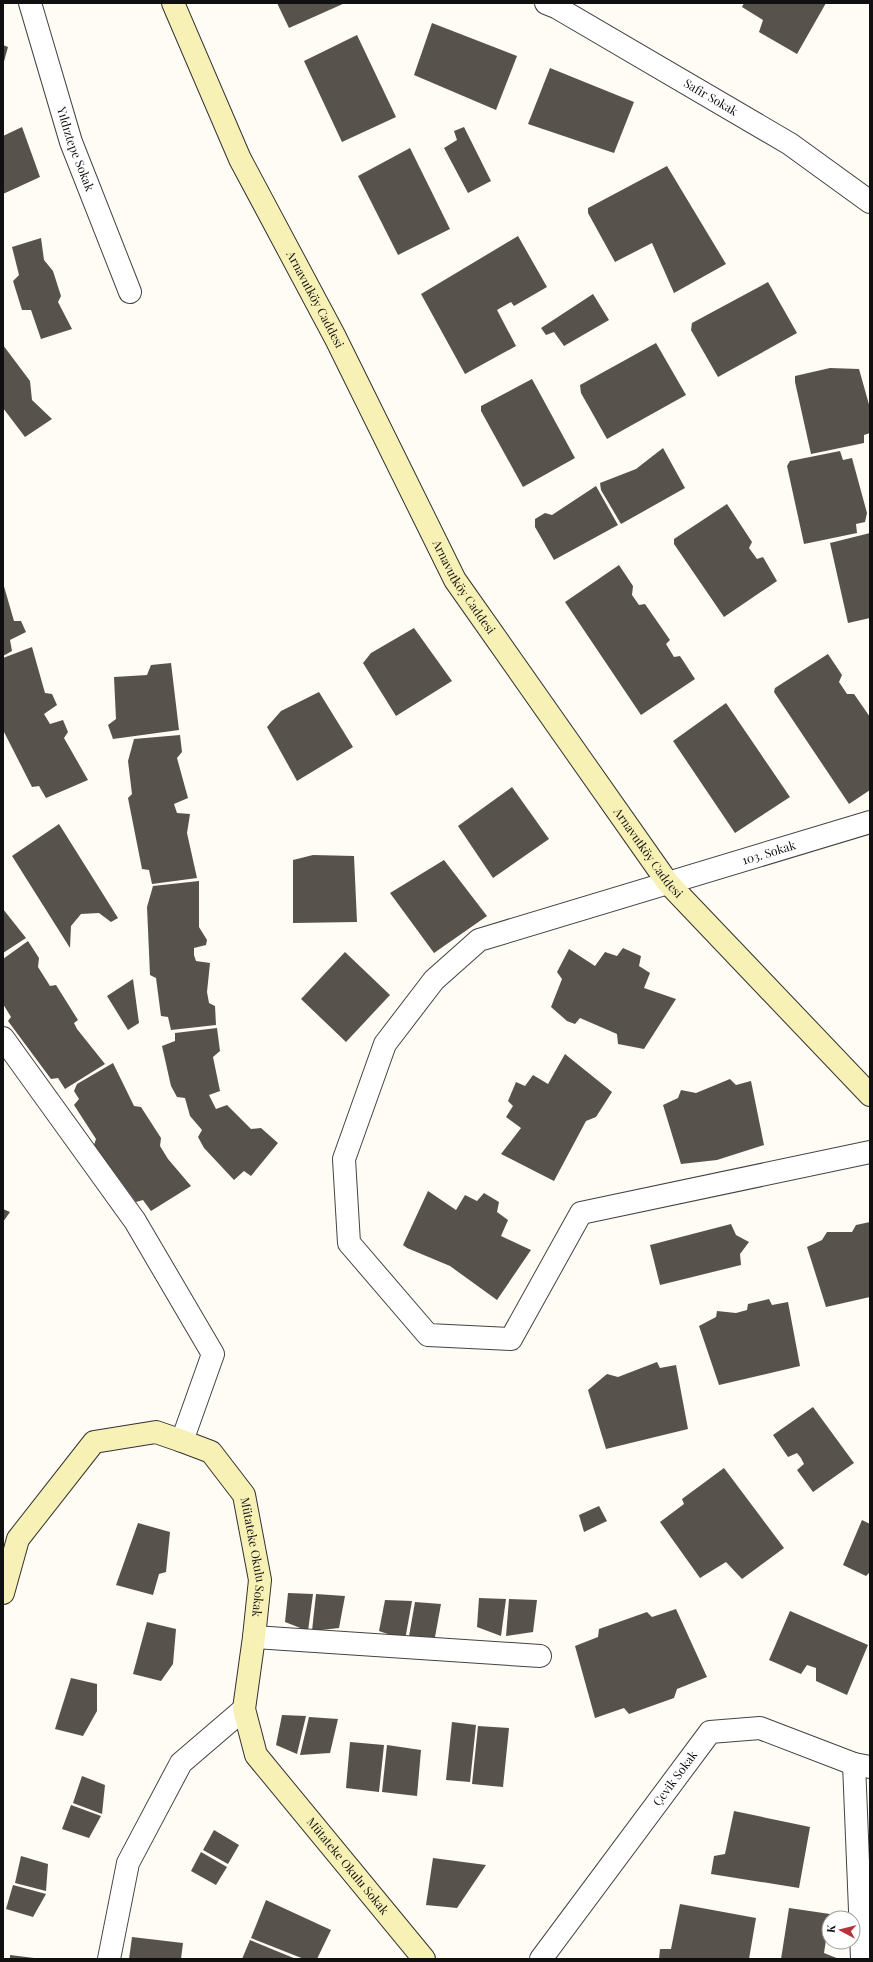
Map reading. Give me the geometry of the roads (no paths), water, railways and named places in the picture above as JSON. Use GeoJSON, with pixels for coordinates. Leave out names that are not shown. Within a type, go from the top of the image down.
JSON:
{"type":"FeatureCollection","features":[{"type":"Feature","properties":{"kind":"street","name":"Yıldıztepe Sokak"},"geometry":{"type":"LineString","coordinates":[[30,3],[71,142],[130,292]]}},
{"type":"Feature","properties":{"kind":"street","name":"Arnavutköy Caddesi"},"geometry":{"type":"LineString","coordinates":[[173,3],[240,158],[335,337],[455,580],[668,883],[870,1095]]}},
{"type":"Feature","properties":{"kind":"street","name":"Safir Sokak"},"geometry":{"type":"LineString","coordinates":[[554,4],[790,144],[870,202]]}},
{"type":"Feature","properties":{"kind":"street","name":"103. Sokak"},"geometry":{"type":"LineString","coordinates":[[870,822],[479,940],[434,980],[385,1044],[344,1159],[349,1243],[428,1335],[511,1339],[580,1213],[870,1152]]}},
{"type":"Feature","properties":{"kind":"street"},"geometry":{"type":"LineString","coordinates":[[3,1038],[135,1221],[213,1354],[182,1441]]}},
{"type":"Feature","properties":{"kind":"street","name":"Mütateke Okulu Sokak"},"geometry":{"type":"LineString","coordinates":[[3,1593],[18,1539],[94,1442],[156,1432],[211,1452],[244,1495],[260,1580],[244,1710],[256,1755],[424,1959]]}},
{"type":"Feature","properties":{"kind":"street"},"geometry":{"type":"LineString","coordinates":[[254,1637],[540,1656]]}},
{"type":"Feature","properties":{"kind":"street"},"geometry":{"type":"LineString","coordinates":[[109,1959],[128,1863],[181,1763],[244,1710]]}},
{"type":"Feature","properties":{"kind":"street","name":"Çevik Sokak"},"geometry":{"type":"LineString","coordinates":[[541,1959],[710,1732],[760,1728],[862,1766]]}},
{"type":"Feature","properties":{"kind":"street"},"geometry":{"type":"LineString","coordinates":[[862,1766],[864,1881],[862,1959]]}}]}
